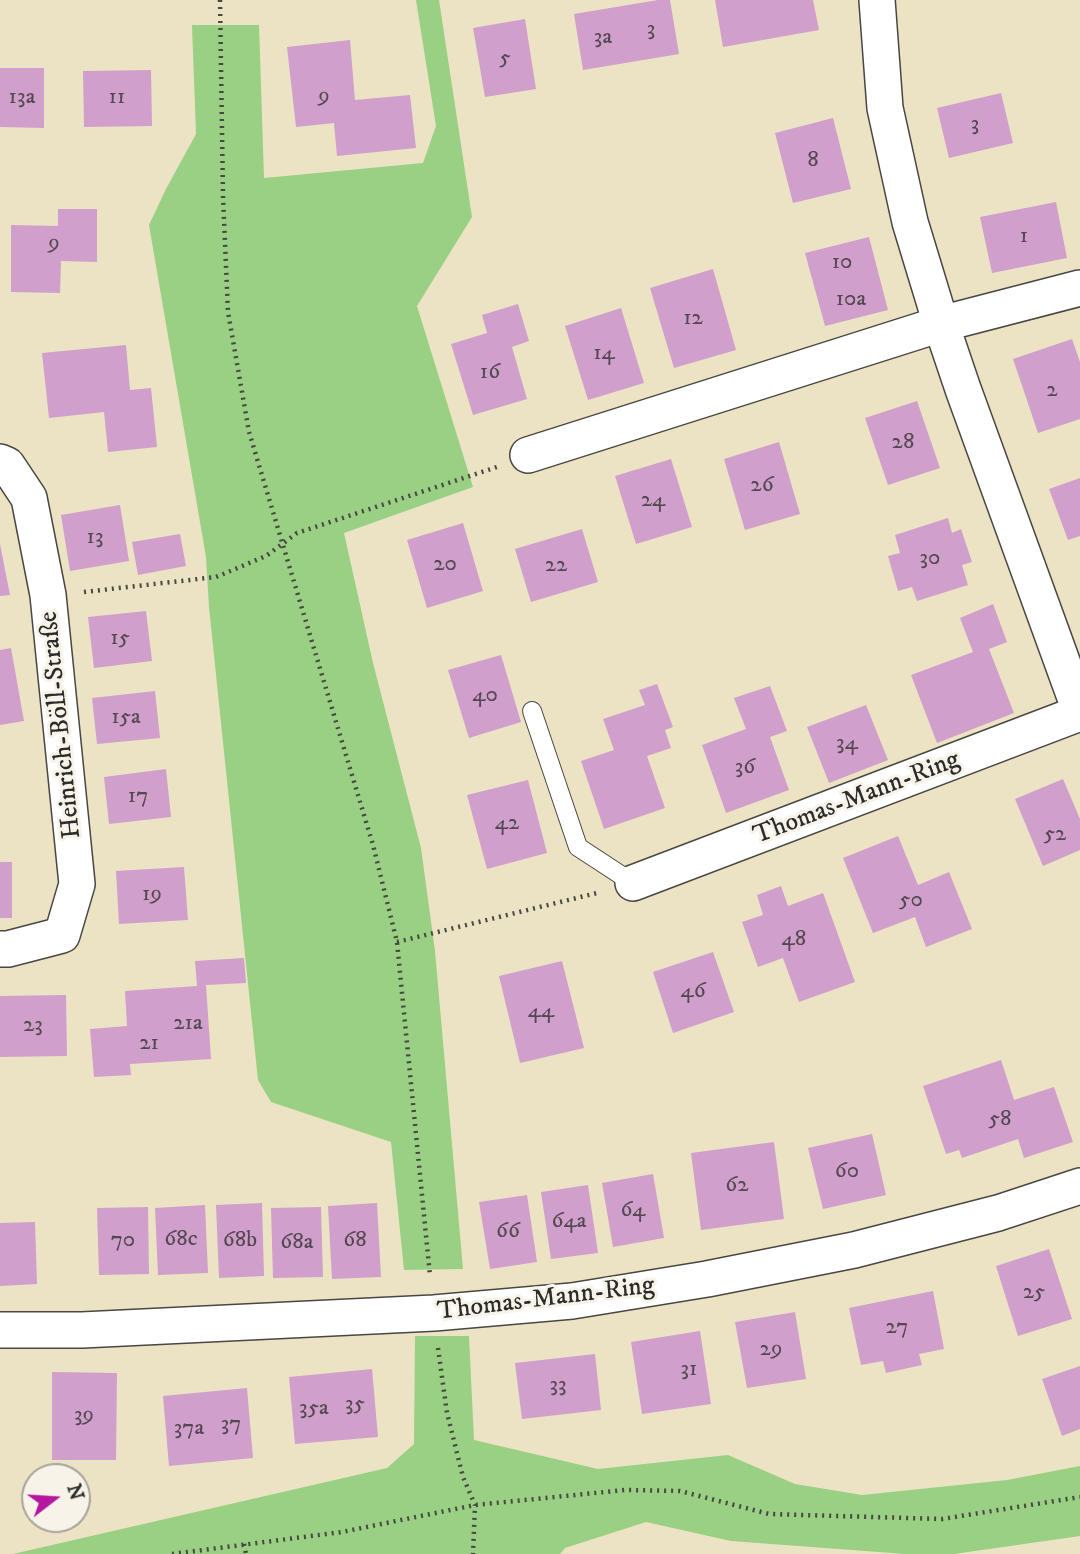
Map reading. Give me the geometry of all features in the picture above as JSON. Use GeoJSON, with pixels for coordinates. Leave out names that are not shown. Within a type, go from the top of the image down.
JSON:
{"type":"FeatureCollection","features":[{"type":"Feature","properties":{"kind":"street","name":"Thomas-Mann-Ring"},"geometry":{"type":"LineString","coordinates":[[633,883],[1080,712],[941,324],[910,222],[885,108],[877,0]]}},
{"type":"Feature","properties":{"kind":"street"},"geometry":{"type":"LineString","coordinates":[[528,455],[941,324],[1080,288]]}},
{"type":"Feature","properties":{"kind":"street","name":"Heinrich-Böll-Straße"},"geometry":{"type":"LineString","coordinates":[[0,462],[7,464],[29,498],[48,595],[77,884],[62,935],[0,949]]}},
{"type":"Feature","properties":{"kind":"street","name":"Thomas-Mann-Ring"},"geometry":{"type":"LineString","coordinates":[[0,1330],[82,1330],[434,1313],[572,1301],[734,1274],[854,1250],[998,1213],[1080,1186]]}},
{"type":"Feature","properties":{"kind":"lane"},"geometry":{"type":"LineString","coordinates":[[532,711],[578,847],[633,883]]}},
{"type":"Feature","properties":{"kind":"path"},"geometry":{"type":"LineString","coordinates":[[220,0],[228,312],[249,432],[373,845],[397,942],[434,1313],[447,1413],[463,1477],[475,1505],[472,1554]]}},
{"type":"Feature","properties":{"kind":"path"},"geometry":{"type":"LineString","coordinates":[[48,595],[216,577],[266,556],[297,533],[480,474],[528,455]]}},
{"type":"Feature","properties":{"kind":"path"},"geometry":{"type":"LineString","coordinates":[[397,942],[633,883]]}},
{"type":"Feature","properties":{"kind":"path"},"geometry":{"type":"LineString","coordinates":[[172,1554],[342,1532],[475,1505],[625,1490],[680,1491],[769,1514],[942,1519],[1080,1497]]}},
{"type":"Feature","properties":{"kind":"path"},"geometry":{"type":"LineString","coordinates":[[244,1544],[246,1554]]}},
{"type":"Feature","properties":{"kind":"green space"},"geometry":{"type":"Polygon","coordinates":[[[416,0],[439,0],[472,217],[417,306],[473,487],[344,533],[373,663],[421,848],[435,951],[463,1269],[404,1270],[391,1142],[271,1102],[258,1080],[206,557],[149,225],[196,134],[192,25],[259,25],[264,178],[423,163],[436,126],[416,0]]]}},
{"type":"Feature","properties":{"kind":"green space"},"geometry":{"type":"Polygon","coordinates":[[[415,1336],[469,1336],[474,1440],[598,1469],[728,1455],[795,1484],[862,1495],[1007,1480],[1080,1466],[1080,1536],[954,1554],[905,1554],[731,1541],[646,1522],[565,1548],[560,1554],[13,1554],[387,1468],[414,1444],[415,1336]]]}},
{"type":"Feature","properties":{"kind":"building"},"geometry":{"type":"Polygon","coordinates":[[[670,0],[679,54],[583,70],[574,14],[670,0]]]}},
{"type":"Feature","properties":{"kind":"building"},"geometry":{"type":"Polygon","coordinates":[[[715,0],[813,0],[819,30],[723,47],[715,0]]]}},
{"type":"Feature","properties":{"kind":"building"},"geometry":{"type":"Polygon","coordinates":[[[525,19],[536,89],[485,97],[473,28],[525,19]]]}},
{"type":"Feature","properties":{"kind":"building"},"geometry":{"type":"Polygon","coordinates":[[[350,40],[355,100],[410,95],[416,148],[337,156],[334,123],[296,127],[287,47],[350,40]]]}},
{"type":"Feature","properties":{"kind":"building"},"geometry":{"type":"Polygon","coordinates":[[[0,68],[44,68],[44,128],[0,127],[0,68]]]}},
{"type":"Feature","properties":{"kind":"building"},"geometry":{"type":"Polygon","coordinates":[[[151,70],[152,126],[84,127],[83,71],[151,70]]]}},
{"type":"Feature","properties":{"kind":"building"},"geometry":{"type":"Polygon","coordinates":[[[1001,93],[1013,143],[949,158],[937,108],[1001,93]]]}},
{"type":"Feature","properties":{"kind":"building"},"geometry":{"type":"Polygon","coordinates":[[[833,118],[851,189],[793,203],[775,133],[833,118]]]}},
{"type":"Feature","properties":{"kind":"building"},"geometry":{"type":"Polygon","coordinates":[[[1056,202],[1067,258],[992,273],[980,217],[1056,202]]]}},
{"type":"Feature","properties":{"kind":"building"},"geometry":{"type":"Polygon","coordinates":[[[58,209],[97,209],[97,262],[61,261],[60,293],[11,292],[11,225],[58,226],[58,209]]]}},
{"type":"Feature","properties":{"kind":"building"},"geometry":{"type":"Polygon","coordinates":[[[869,237],[888,310],[825,326],[805,253],[869,237]]]}},
{"type":"Feature","properties":{"kind":"building"},"geometry":{"type":"Polygon","coordinates":[[[713,269],[736,350],[674,368],[650,288],[713,269]]]}},
{"type":"Feature","properties":{"kind":"building"},"geometry":{"type":"Polygon","coordinates":[[[518,304],[529,341],[512,347],[527,399],[473,415],[451,344],[487,333],[482,315],[518,304]]]}},
{"type":"Feature","properties":{"kind":"building"},"geometry":{"type":"Polygon","coordinates":[[[621,308],[644,383],[588,400],[565,326],[621,308]]]}},
{"type":"Feature","properties":{"kind":"building"},"geometry":{"type":"Polygon","coordinates":[[[1072,339],[1080,362],[1080,419],[1038,433],[1013,359],[1072,339]]]}},
{"type":"Feature","properties":{"kind":"building"},"geometry":{"type":"Polygon","coordinates":[[[126,345],[130,390],[151,388],[157,447],[108,452],[104,412],[49,418],[42,353],[126,345]]]}},
{"type":"Feature","properties":{"kind":"building"},"geometry":{"type":"Polygon","coordinates":[[[917,401],[940,468],[888,485],[865,418],[917,401]]]}},
{"type":"Feature","properties":{"kind":"building"},"geometry":{"type":"Polygon","coordinates":[[[779,442],[800,514],[745,530],[724,459],[779,442]]]}},
{"type":"Feature","properties":{"kind":"building"},"geometry":{"type":"Polygon","coordinates":[[[671,459],[692,527],[636,544],[615,476],[671,459]]]}},
{"type":"Feature","properties":{"kind":"building"},"geometry":{"type":"Polygon","coordinates":[[[1080,478],[1080,536],[1068,540],[1049,489],[1080,478]]]}},
{"type":"Feature","properties":{"kind":"building"},"geometry":{"type":"Polygon","coordinates":[[[120,505],[129,561],[70,571],[61,515],[120,505]]]}},
{"type":"Feature","properties":{"kind":"building"},"geometry":{"type":"Polygon","coordinates":[[[948,518],[952,533],[961,529],[972,562],[962,565],[968,585],[917,601],[912,587],[898,591],[888,556],[900,553],[895,535],[948,518]]]}},
{"type":"Feature","properties":{"kind":"building"},"geometry":{"type":"Polygon","coordinates":[[[463,523],[483,591],[427,608],[407,540],[463,523]]]}},
{"type":"Feature","properties":{"kind":"building"},"geometry":{"type":"Polygon","coordinates":[[[582,529],[598,582],[531,602],[515,549],[582,529]]]}},
{"type":"Feature","properties":{"kind":"building"},"geometry":{"type":"Polygon","coordinates":[[[180,534],[186,566],[138,575],[132,542],[180,534]]]}},
{"type":"Feature","properties":{"kind":"building"},"geometry":{"type":"Polygon","coordinates":[[[0,544],[10,595],[0,596],[0,544]]]}},
{"type":"Feature","properties":{"kind":"building"},"geometry":{"type":"Polygon","coordinates":[[[993,604],[1007,642],[989,649],[1014,713],[937,743],[911,675],[973,652],[960,618],[993,604]]]}},
{"type":"Feature","properties":{"kind":"building"},"geometry":{"type":"Polygon","coordinates":[[[146,611],[152,661],[94,668],[88,617],[146,611]]]}},
{"type":"Feature","properties":{"kind":"building"},"geometry":{"type":"Polygon","coordinates":[[[11,648],[24,721],[0,725],[0,650],[11,648]]]}},
{"type":"Feature","properties":{"kind":"building"},"geometry":{"type":"Polygon","coordinates":[[[501,655],[521,722],[469,738],[448,670],[501,655]]]}},
{"type":"Feature","properties":{"kind":"building"},"geometry":{"type":"Polygon","coordinates":[[[657,684],[673,727],[665,730],[671,748],[647,756],[665,808],[604,829],[581,761],[614,750],[603,719],[645,705],[639,690],[657,684]]]}},
{"type":"Feature","properties":{"kind":"building"},"geometry":{"type":"Polygon","coordinates":[[[770,686],[787,731],[770,737],[789,790],[726,813],[702,745],[746,729],[734,698],[770,686]]]}},
{"type":"Feature","properties":{"kind":"building"},"geometry":{"type":"Polygon","coordinates":[[[155,691],[160,738],[97,744],[92,698],[155,691]]]}},
{"type":"Feature","properties":{"kind":"building"},"geometry":{"type":"Polygon","coordinates":[[[866,705],[888,760],[829,783],[807,727],[866,705]]]}},
{"type":"Feature","properties":{"kind":"building"},"geometry":{"type":"Polygon","coordinates":[[[166,769],[171,817],[109,824],[104,777],[166,769]]]}},
{"type":"Feature","properties":{"kind":"building"},"geometry":{"type":"Polygon","coordinates":[[[1063,779],[1080,819],[1080,850],[1043,866],[1015,799],[1063,779]]]}},
{"type":"Feature","properties":{"kind":"building"},"geometry":{"type":"Polygon","coordinates":[[[528,780],[547,853],[487,869],[467,795],[528,780]]]}},
{"type":"Feature","properties":{"kind":"building"},"geometry":{"type":"Polygon","coordinates":[[[898,836],[918,885],[949,872],[972,929],[926,947],[915,917],[873,933],[843,858],[898,836]]]}},
{"type":"Feature","properties":{"kind":"building"},"geometry":{"type":"Polygon","coordinates":[[[0,862],[12,862],[12,918],[0,918],[0,862]]]}},
{"type":"Feature","properties":{"kind":"building"},"geometry":{"type":"Polygon","coordinates":[[[184,867],[188,920],[119,924],[116,871],[184,867]]]}},
{"type":"Feature","properties":{"kind":"building"},"geometry":{"type":"Polygon","coordinates":[[[781,886],[788,906],[823,893],[855,982],[799,1002],[783,958],[758,967],[742,922],[763,915],[757,895],[781,886]]]}},
{"type":"Feature","properties":{"kind":"building"},"geometry":{"type":"Polygon","coordinates":[[[713,952],[734,1012],[673,1033],[653,972],[713,952]]]}},
{"type":"Feature","properties":{"kind":"building"},"geometry":{"type":"Polygon","coordinates":[[[244,958],[246,983],[206,985],[211,1059],[130,1064],[131,1075],[94,1077],[90,1029],[127,1026],[125,991],[197,986],[195,961],[244,958]]]}},
{"type":"Feature","properties":{"kind":"building"},"geometry":{"type":"Polygon","coordinates":[[[562,961],[584,1048],[520,1063],[499,976],[562,961]]]}},
{"type":"Feature","properties":{"kind":"building"},"geometry":{"type":"Polygon","coordinates":[[[66,995],[67,1056],[0,1057],[0,996],[66,995]]]}},
{"type":"Feature","properties":{"kind":"building"},"geometry":{"type":"Polygon","coordinates":[[[1001,1060],[1014,1100],[1054,1087],[1073,1142],[1024,1158],[1018,1139],[962,1158],[959,1150],[946,1154],[923,1086],[1001,1060]]]}},
{"type":"Feature","properties":{"kind":"building"},"geometry":{"type":"Polygon","coordinates":[[[872,1134],[886,1195],[823,1209],[808,1148],[872,1134]]]}},
{"type":"Feature","properties":{"kind":"building"},"geometry":{"type":"Polygon","coordinates":[[[774,1142],[784,1219],[701,1230],[691,1153],[774,1142]]]}},
{"type":"Feature","properties":{"kind":"building"},"geometry":{"type":"Polygon","coordinates":[[[653,1174],[664,1238],[613,1247],[602,1183],[653,1174]]]}},
{"type":"Feature","properties":{"kind":"building"},"geometry":{"type":"Polygon","coordinates":[[[588,1185],[598,1253],[551,1259],[541,1192],[588,1185]]]}},
{"type":"Feature","properties":{"kind":"building"},"geometry":{"type":"Polygon","coordinates":[[[527,1195],[537,1262],[490,1269],[479,1202],[527,1195]]]}},
{"type":"Feature","properties":{"kind":"building"},"geometry":{"type":"Polygon","coordinates":[[[262,1203],[264,1276],[219,1278],[216,1205],[262,1203]]]}},
{"type":"Feature","properties":{"kind":"building"},"geometry":{"type":"Polygon","coordinates":[[[377,1203],[381,1277],[332,1279],[328,1206],[377,1203]]]}},
{"type":"Feature","properties":{"kind":"building"},"geometry":{"type":"Polygon","coordinates":[[[205,1205],[208,1273],[158,1275],[155,1208],[205,1205]]]}},
{"type":"Feature","properties":{"kind":"building"},"geometry":{"type":"Polygon","coordinates":[[[148,1207],[149,1274],[99,1275],[97,1208],[148,1207]]]}},
{"type":"Feature","properties":{"kind":"building"},"geometry":{"type":"Polygon","coordinates":[[[321,1207],[323,1277],[273,1278],[271,1208],[321,1207]]]}},
{"type":"Feature","properties":{"kind":"building"},"geometry":{"type":"Polygon","coordinates":[[[35,1222],[37,1284],[0,1286],[0,1223],[35,1222]]]}},
{"type":"Feature","properties":{"kind":"building"},"geometry":{"type":"Polygon","coordinates":[[[1049,1249],[1072,1319],[1018,1336],[996,1266],[1049,1249]]]}},
{"type":"Feature","properties":{"kind":"building"},"geometry":{"type":"Polygon","coordinates":[[[933,1291],[944,1349],[919,1354],[922,1365],[886,1373],[883,1361],[861,1365],[849,1308],[933,1291]]]}},
{"type":"Feature","properties":{"kind":"building"},"geometry":{"type":"Polygon","coordinates":[[[795,1312],[806,1379],[747,1388],[735,1322],[795,1312]]]}},
{"type":"Feature","properties":{"kind":"building"},"geometry":{"type":"Polygon","coordinates":[[[700,1331],[711,1404],[642,1414],[631,1342],[700,1331]]]}},
{"type":"Feature","properties":{"kind":"building"},"geometry":{"type":"Polygon","coordinates":[[[595,1354],[601,1410],[522,1419],[515,1363],[595,1354]]]}},
{"type":"Feature","properties":{"kind":"building"},"geometry":{"type":"Polygon","coordinates":[[[1080,1366],[1080,1429],[1062,1436],[1042,1379],[1080,1366]]]}},
{"type":"Feature","properties":{"kind":"building"},"geometry":{"type":"Polygon","coordinates":[[[372,1369],[378,1437],[295,1444],[289,1377],[372,1369]]]}},
{"type":"Feature","properties":{"kind":"building"},"geometry":{"type":"Polygon","coordinates":[[[52,1372],[117,1373],[116,1460],[52,1460],[52,1372]]]}},
{"type":"Feature","properties":{"kind":"building"},"geometry":{"type":"Polygon","coordinates":[[[247,1388],[253,1458],[169,1466],[163,1396],[247,1388]]]}}]}
